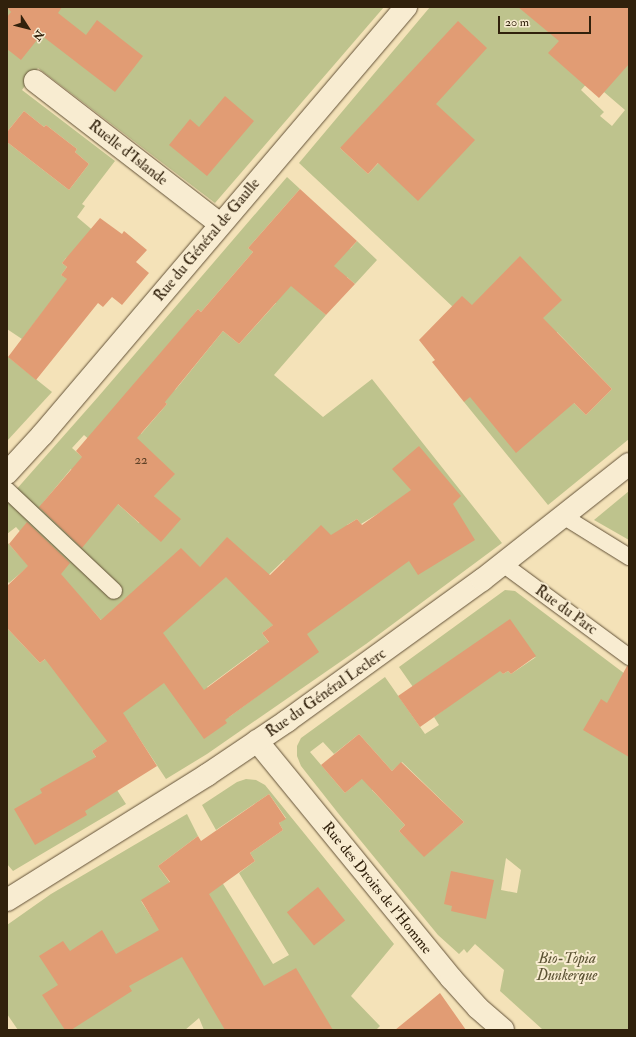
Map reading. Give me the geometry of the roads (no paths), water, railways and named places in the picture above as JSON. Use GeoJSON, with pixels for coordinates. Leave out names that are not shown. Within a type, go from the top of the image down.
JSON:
{"type":"FeatureCollection","features":[{"type":"Feature","properties":{"kind":"street","name":"Rue du Général de Gaulle"},"geometry":{"type":"LineString","coordinates":[[7,473],[46,430],[406,7]]}},
{"type":"Feature","properties":{"kind":"street","name":"Ruelle d'Islande"},"geometry":{"type":"LineString","coordinates":[[35,81],[220,224]]}},
{"type":"Feature","properties":{"kind":"street","name":"Rue du Général Leclerc"},"geometry":{"type":"LineString","coordinates":[[7,900],[257,742],[431,618],[503,564],[629,464]]}},
{"type":"Feature","properties":{"kind":"street","name":"Rue des Droits de l'Homme"},"geometry":{"type":"LineString","coordinates":[[257,742],[451,978],[478,1008],[503,1030]]}},
{"type":"Feature","properties":{"kind":"lane"},"geometry":{"type":"LineString","coordinates":[[7,490],[114,591]]}},
{"type":"Feature","properties":{"kind":"lane"},"geometry":{"type":"LineString","coordinates":[[563,516],[629,557]]}},
{"type":"Feature","properties":{"kind":"lane","name":"Rue du Parc"},"geometry":{"type":"LineString","coordinates":[[503,564],[629,657]]}},
{"type":"Feature","properties":{"kind":"park label","name":"Bio-Topia Dunkerque"},"geometry":{"type":"Point","coordinates":[567,966]}}]}
